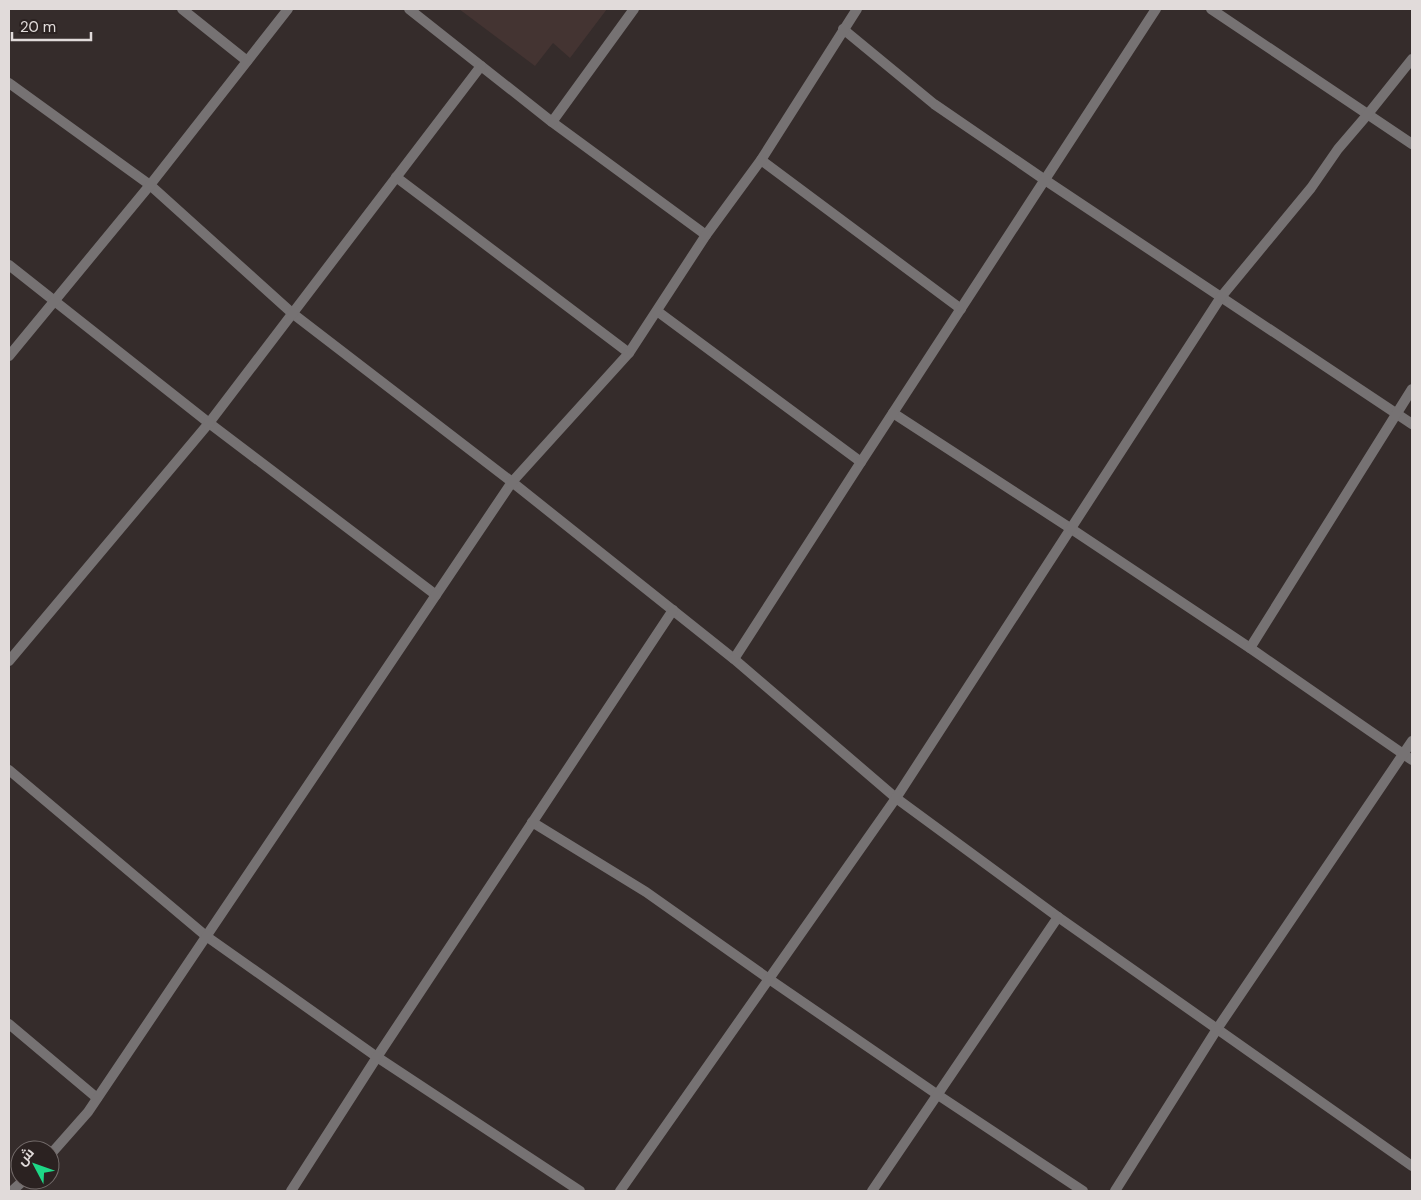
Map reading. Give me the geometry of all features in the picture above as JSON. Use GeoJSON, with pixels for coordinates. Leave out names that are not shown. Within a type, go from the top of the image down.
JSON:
{"type":"FeatureCollection","features":[{"type":"Feature","properties":{"kind":"street"},"geometry":{"type":"LineString","coordinates":[[182,9],[247,61]]}},
{"type":"Feature","properties":{"kind":"street"},"geometry":{"type":"LineString","coordinates":[[9,356],[150,185],[288,9]]}},
{"type":"Feature","properties":{"kind":"street"},"geometry":{"type":"LineString","coordinates":[[409,9],[552,122],[706,235]]}},
{"type":"Feature","properties":{"kind":"street"},"geometry":{"type":"LineString","coordinates":[[552,122],[634,9]]}},
{"type":"Feature","properties":{"kind":"street"},"geometry":{"type":"LineString","coordinates":[[60,1143],[98,1098],[512,482],[629,354],[706,235],[761,160],[857,9]]}},
{"type":"Feature","properties":{"kind":"street"},"geometry":{"type":"LineString","coordinates":[[734,659],[1156,9]]}},
{"type":"Feature","properties":{"kind":"street"},"geometry":{"type":"LineString","coordinates":[[1211,9],[1412,144]]}},
{"type":"Feature","properties":{"kind":"street"},"geometry":{"type":"LineString","coordinates":[[843,29],[934,104],[1412,424]]}},
{"type":"Feature","properties":{"kind":"street"},"geometry":{"type":"LineString","coordinates":[[620,1191],[896,798],[1221,297],[1311,188],[1338,149],[1412,59]]}},
{"type":"Feature","properties":{"kind":"street"},"geometry":{"type":"LineString","coordinates":[[9,661],[209,422],[481,66]]}},
{"type":"Feature","properties":{"kind":"street"},"geometry":{"type":"LineString","coordinates":[[9,83],[150,185],[292,313],[512,482],[673,610],[734,659],[896,798],[1058,917],[1412,1166]]}},
{"type":"Feature","properties":{"kind":"street"},"geometry":{"type":"LineString","coordinates":[[761,160],[961,309]]}},
{"type":"Feature","properties":{"kind":"street"},"geometry":{"type":"LineString","coordinates":[[396,177],[629,354]]}},
{"type":"Feature","properties":{"kind":"street"},"geometry":{"type":"LineString","coordinates":[[9,265],[209,422],[436,595]]}},
{"type":"Feature","properties":{"kind":"street"},"geometry":{"type":"LineString","coordinates":[[657,311],[861,462]]}},
{"type":"Feature","properties":{"kind":"street"},"geometry":{"type":"LineString","coordinates":[[1250,648],[1412,389]]}},
{"type":"Feature","properties":{"kind":"street"},"geometry":{"type":"LineString","coordinates":[[893,413],[1250,648],[1412,760]]}},
{"type":"Feature","properties":{"kind":"street"},"geometry":{"type":"LineString","coordinates":[[291,1191],[377,1056],[673,610]]}},
{"type":"Feature","properties":{"kind":"street"},"geometry":{"type":"LineString","coordinates":[[1115,1191],[1217,1029],[1412,741]]}},
{"type":"Feature","properties":{"kind":"street"},"geometry":{"type":"LineString","coordinates":[[9,770],[206,936],[377,1056],[580,1191]]}},
{"type":"Feature","properties":{"kind":"street"},"geometry":{"type":"LineString","coordinates":[[532,822],[646,892],[938,1095],[1083,1191]]}},
{"type":"Feature","properties":{"kind":"street"},"geometry":{"type":"LineString","coordinates":[[872,1191],[1058,917]]}},
{"type":"Feature","properties":{"kind":"street"},"geometry":{"type":"LineString","coordinates":[[9,1024],[98,1098]]}},
{"type":"Feature","properties":{"kind":"shaded area"},"geometry":{"type":"Polygon","coordinates":[[[459,9],[607,9],[570,58],[553,43],[535,66],[459,9]]]}}]}
